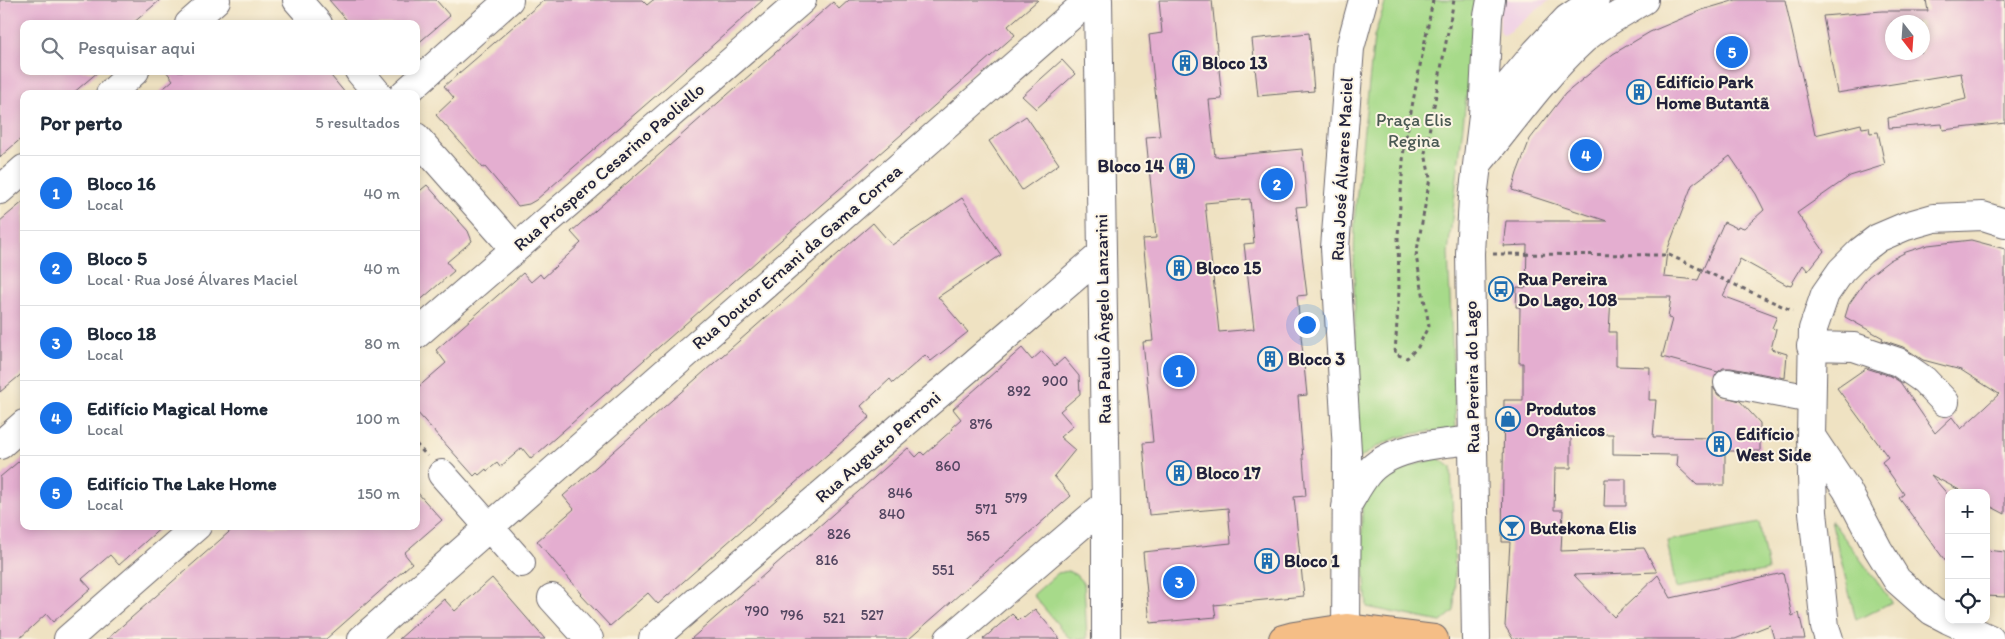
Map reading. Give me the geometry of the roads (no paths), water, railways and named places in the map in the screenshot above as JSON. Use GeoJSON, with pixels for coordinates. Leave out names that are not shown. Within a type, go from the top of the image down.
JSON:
{"type":"FeatureCollection","features":[{"type":"Feature","properties":{"kind":"main road"},"geometry":{"type":"LineString","coordinates":[[1283,639],[1294,636],[1380,631],[1434,639]]}},
{"type":"Feature","properties":{"kind":"street"},"geometry":{"type":"LineString","coordinates":[[194,20],[216,0]]}},
{"type":"Feature","properties":{"kind":"street"},"geometry":{"type":"LineString","coordinates":[[297,0],[314,20]]}},
{"type":"Feature","properties":{"kind":"street"},"geometry":{"type":"LineString","coordinates":[[408,90],[509,0]]}},
{"type":"Feature","properties":{"kind":"street","name":"Rua Próspero Cesarino Paoliello"},"geometry":{"type":"LineString","coordinates":[[420,331],[802,0]]}},
{"type":"Feature","properties":{"kind":"street","name":"Rua Doutor Ernani da Gama Correa"},"geometry":{"type":"LineString","coordinates":[[362,639],[1089,0]]}},
{"type":"Feature","properties":{"kind":"street","name":"Rua Paulo Ângelo Lanzarini"},"geometry":{"type":"LineString","coordinates":[[1098,0],[1106,504],[1106,639]]}},
{"type":"Feature","properties":{"kind":"street","name":"Rua José Álvares Maciel"},"geometry":{"type":"LineString","coordinates":[[1346,634],[1347,451],[1335,248],[1350,48],[1363,0]]}},
{"type":"Feature","properties":{"kind":"street","name":"Rua Pereira do Lago"},"geometry":{"type":"LineString","coordinates":[[1476,639],[1470,253],[1473,198],[1484,116],[1488,16],[1491,0]]}},
{"type":"Feature","properties":{"kind":"street"},"geometry":{"type":"LineString","coordinates":[[1484,116],[1536,52],[1567,19],[1595,0]]}},
{"type":"Feature","properties":{"kind":"street"},"geometry":{"type":"LineString","coordinates":[[1479,162],[1553,72],[1584,39],[1644,0]]}},
{"type":"Feature","properties":{"kind":"street"},"geometry":{"type":"LineString","coordinates":[[114,90],[131,75]]}},
{"type":"Feature","properties":{"kind":"street"},"geometry":{"type":"LineString","coordinates":[[362,75],[375,90]]}},
{"type":"Feature","properties":{"kind":"street"},"geometry":{"type":"LineString","coordinates":[[420,142],[514,248]]}},
{"type":"Feature","properties":{"kind":"street"},"geometry":{"type":"LineString","coordinates":[[0,190],[20,172]]}},
{"type":"Feature","properties":{"kind":"street"},"geometry":{"type":"LineString","coordinates":[[1829,639],[1825,627],[1814,512],[1811,436],[1813,334],[1825,294],[1841,271],[1878,238],[1906,226],[1934,218],[1983,216],[2005,223]]}},
{"type":"Feature","properties":{"kind":"street","name":"Rua Augusto Perroni"},"geometry":{"type":"LineString","coordinates":[[653,639],[1102,254]]}},
{"type":"Feature","properties":{"kind":"street"},"geometry":{"type":"LineString","coordinates":[[1813,334],[1898,362],[1924,380],[1945,402]]}},
{"type":"Feature","properties":{"kind":"street"},"geometry":{"type":"LineString","coordinates":[[1728,383],[1811,399]]}},
{"type":"Feature","properties":{"kind":"street"},"geometry":{"type":"LineString","coordinates":[[0,445],[20,428]]}},
{"type":"Feature","properties":{"kind":"street"},"geometry":{"type":"LineString","coordinates":[[1811,436],[1847,490],[1878,549],[1897,580],[1932,611],[1945,618]]}},
{"type":"Feature","properties":{"kind":"street"},"geometry":{"type":"LineString","coordinates":[[1346,507],[1368,473],[1388,458],[1422,446],[1473,440]]}},
{"type":"Feature","properties":{"kind":"street"},"geometry":{"type":"LineString","coordinates":[[442,474],[521,563]]}},
{"type":"Feature","properties":{"kind":"street"},"geometry":{"type":"LineString","coordinates":[[949,639],[1106,504]]}},
{"type":"Feature","properties":{"kind":"street"},"geometry":{"type":"LineString","coordinates":[[68,639],[192,530]]}},
{"type":"Feature","properties":{"kind":"street"},"geometry":{"type":"LineString","coordinates":[[552,598],[589,639]]}},
{"type":"Feature","properties":{"kind":"street"},"geometry":{"type":"LineString","coordinates":[[1958,624],[1990,639]]}},
{"type":"Feature","properties":{"kind":"place","name":"Edifício The Lake Home"},"geometry":{"type":"Point","coordinates":[1732,52]}},
{"type":"Feature","properties":{"kind":"place","name":"Bloco 13"},"geometry":{"type":"Point","coordinates":[1185,63]}},
{"type":"Feature","properties":{"kind":"place","name":"Edifício Park Home Butantã"},"geometry":{"type":"Point","coordinates":[1639,92]}},
{"type":"Feature","properties":{"kind":"place","name":"Edifício Magical Home"},"geometry":{"type":"Point","coordinates":[1586,155]}},
{"type":"Feature","properties":{"kind":"place","name":"Bloco 14"},"geometry":{"type":"Point","coordinates":[1182,166]}},
{"type":"Feature","properties":{"kind":"place","name":"Bloco 5"},"geometry":{"type":"Point","coordinates":[1277,184]}},
{"type":"Feature","properties":{"kind":"place","name":"Bloco 15"},"geometry":{"type":"Point","coordinates":[1179,268]}},
{"type":"Feature","properties":{"kind":"place","name":"Rua Pereira Do Lago, 108"},"geometry":{"type":"Point","coordinates":[1501,289]}},
{"type":"Feature","properties":{"kind":"place","name":"Bloco 3"},"geometry":{"type":"Point","coordinates":[1270,359]}},
{"type":"Feature","properties":{"kind":"place","name":"Bloco 16"},"geometry":{"type":"Point","coordinates":[1179,371]}},
{"type":"Feature","properties":{"kind":"place","name":"Produtos Orgânicos"},"geometry":{"type":"Point","coordinates":[1508,419]}},
{"type":"Feature","properties":{"kind":"place","name":"Edifício West Side"},"geometry":{"type":"Point","coordinates":[1719,444]}},
{"type":"Feature","properties":{"kind":"place","name":"Bloco 17"},"geometry":{"type":"Point","coordinates":[1179,473]}},
{"type":"Feature","properties":{"kind":"place","name":"Butekona Elis"},"geometry":{"type":"Point","coordinates":[1512,528]}},
{"type":"Feature","properties":{"kind":"place","name":"Bloco 1"},"geometry":{"type":"Point","coordinates":[1267,561]}},
{"type":"Feature","properties":{"kind":"place","name":"Bloco 18"},"geometry":{"type":"Point","coordinates":[1179,582]}},
{"type":"Feature","properties":{"kind":"park label","name":"Praça Elis Regina"},"geometry":{"type":"Point","coordinates":[1414,130]}}]}
